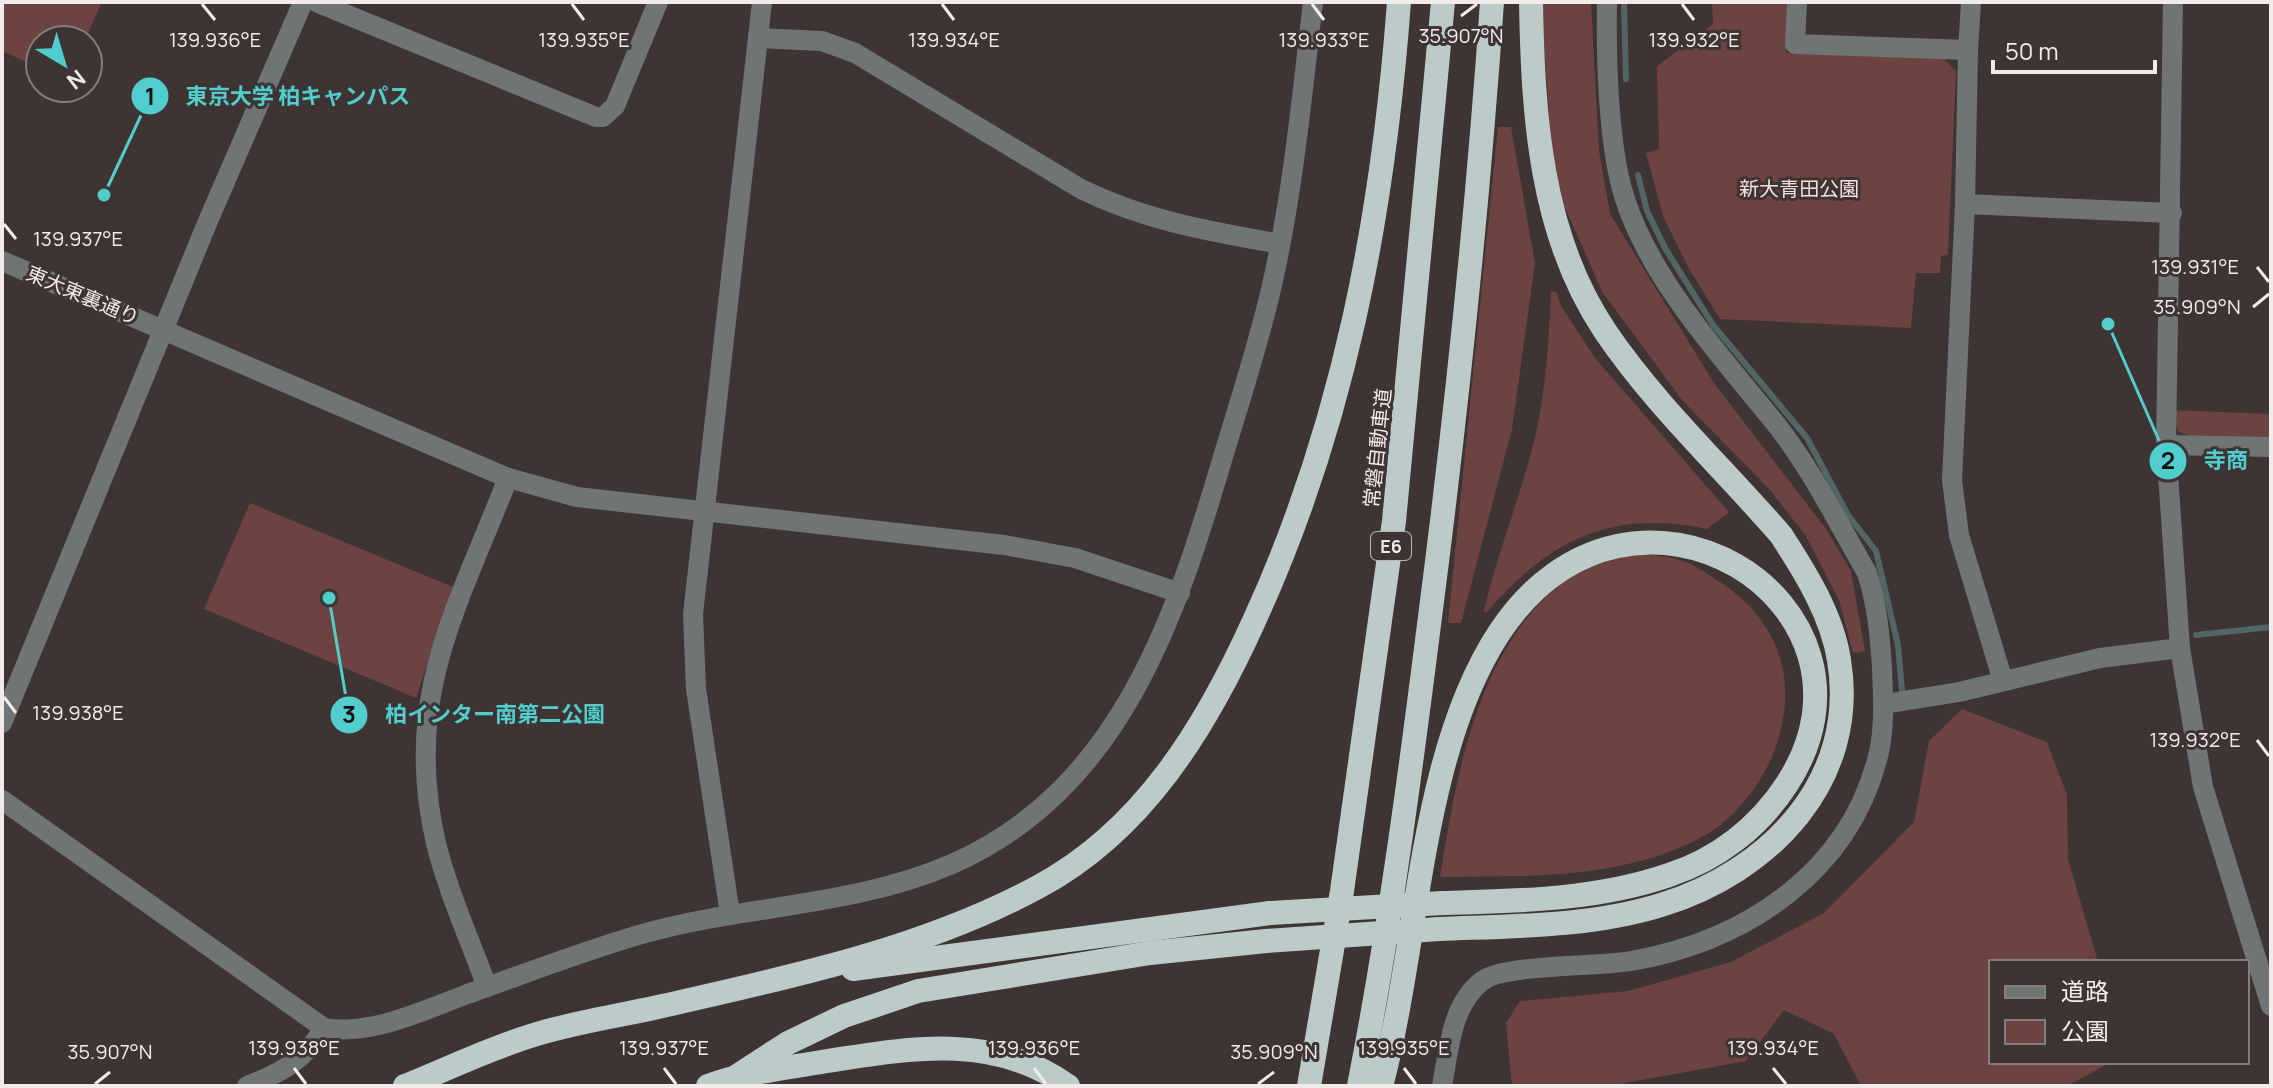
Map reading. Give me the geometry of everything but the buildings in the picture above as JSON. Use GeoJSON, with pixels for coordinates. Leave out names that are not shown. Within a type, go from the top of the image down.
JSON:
{"type":"FeatureCollection","features":[{"type":"Feature","properties":{"kind":"highway"},"geometry":{"type":"LineString","coordinates":[[803,974],[933,931],[1001,904],[1038,887],[1081,860],[1143,804],[1211,708],[1267,593],[1335,401],[1356,316],[1382,174],[1399,2]]}},
{"type":"Feature","properties":{"kind":"highway","name":"常磐自動車道"},"geometry":{"type":"LineString","coordinates":[[1309,1086],[1347,859],[1394,521],[1443,2]]}},
{"type":"Feature","properties":{"kind":"highway","name":"E6"},"geometry":{"type":"LineString","coordinates":[[1359,1086],[1393,889],[1452,445],[1466,326],[1492,2]]}},
{"type":"Feature","properties":{"kind":"highway"},"geometry":{"type":"LineString","coordinates":[[737,1076],[788,1043],[844,1016],[918,991],[1150,953],[1266,941],[1603,919],[1660,906],[1733,874],[1776,842],[1808,806],[1825,775],[1840,713],[1839,658],[1820,603],[1781,535],[1635,371],[1604,329],[1582,290],[1544,178],[1534,105],[1531,2]]}},
{"type":"Feature","properties":{"kind":"highway"},"geometry":{"type":"LineString","coordinates":[[405,1086],[536,1034],[803,974],[1270,913],[1443,903],[1558,897],[1635,885],[1701,862],[1754,825],[1778,799],[1797,766],[1810,731],[1813,705],[1813,680],[1807,654],[1788,613],[1772,592],[1731,560],[1678,542],[1630,542],[1602,550],[1557,573],[1515,611],[1481,664],[1449,753],[1381,1086]]}},
{"type":"Feature","properties":{"kind":"highway"},"geometry":{"type":"LineString","coordinates":[[708,1086],[737,1076],[899,1049],[965,1048],[1030,1063],[1068,1086]]}},
{"type":"Feature","properties":{"kind":"street"},"geometry":{"type":"LineString","coordinates":[[2,723],[303,2]]}},
{"type":"Feature","properties":{"kind":"street"},"geometry":{"type":"LineString","coordinates":[[316,2],[596,117],[603,117],[615,106],[658,2]]}},
{"type":"Feature","properties":{"kind":"street"},"geometry":{"type":"LineString","coordinates":[[730,914],[696,689],[693,614],[762,2]]}},
{"type":"Feature","properties":{"kind":"street"},"geometry":{"type":"LineString","coordinates":[[2,800],[324,1028],[345,1032],[387,1021],[637,935],[730,914],[818,902],[884,886],[951,864],[1019,826],[1079,770],[1104,739],[1152,660],[1180,593],[1201,534],[1246,382],[1280,244],[1313,2]]}},
{"type":"Feature","properties":{"kind":"street"},"geometry":{"type":"LineString","coordinates":[[1442,1086],[1461,1005],[1484,979],[1502,973],[1597,966],[1676,951],[1726,932],[1777,905],[1828,858],[1856,814],[1880,750],[1884,704],[1874,595],[1867,573],[1792,446],[1741,386],[1670,285],[1624,195],[1612,104],[1607,2]]}},
{"type":"Feature","properties":{"kind":"street"},"geometry":{"type":"LineString","coordinates":[[1797,2],[1795,44],[1968,50]]}},
{"type":"Feature","properties":{"kind":"street"},"geometry":{"type":"LineString","coordinates":[[1971,2],[1952,480],[1959,535],[2003,681]]}},
{"type":"Feature","properties":{"kind":"street"},"geometry":{"type":"LineString","coordinates":[[2173,2],[2166,445],[2180,648],[2203,787],[2271,1006]]}},
{"type":"Feature","properties":{"kind":"street"},"geometry":{"type":"LineString","coordinates":[[758,38],[822,41],[855,53],[1081,189],[1134,213],[1280,244]]}},
{"type":"Feature","properties":{"kind":"street"},"geometry":{"type":"LineString","coordinates":[[1965,204],[2172,213]]}},
{"type":"Feature","properties":{"kind":"street","name":"東大東裏通り"},"geometry":{"type":"LineString","coordinates":[[2,261],[508,478],[577,497],[1004,545],[1075,558],[1180,593]]}},
{"type":"Feature","properties":{"kind":"street"},"geometry":{"type":"LineString","coordinates":[[2166,445],[2271,447]]}},
{"type":"Feature","properties":{"kind":"street"},"geometry":{"type":"LineString","coordinates":[[487,987],[437,847],[425,783],[423,739],[438,656],[508,478]]}},
{"type":"Feature","properties":{"kind":"street"},"geometry":{"type":"LineString","coordinates":[[1884,704],[2100,658],[2180,648]]}},
{"type":"Feature","properties":{"kind":"street"},"geometry":{"type":"LineString","coordinates":[[247,1086],[283,1072],[313,1047],[324,1028]]}},
{"type":"Feature","properties":{"kind":"green space"},"geometry":{"type":"Polygon","coordinates":[[[2,2],[102,2],[92,24],[24,24],[24,61],[2,51],[2,2]]]}},
{"type":"Feature","properties":{"kind":"green space"},"geometry":{"type":"Polygon","coordinates":[[[1541,2],[1591,2],[1599,151],[1610,214],[1714,383],[1826,529],[1851,571],[1865,651],[1853,653],[1839,600],[1806,536],[1770,490],[1682,400],[1603,293],[1554,183],[1541,2]]]}},
{"type":"Feature","properties":{"kind":"green space","name":"新大青田公園"},"geometry":{"type":"Polygon","coordinates":[[[1712,2],[1787,2],[1786,53],[1944,59],[1956,71],[1948,255],[1941,256],[1940,273],[1916,273],[1911,328],[1720,319],[1688,267],[1663,216],[1646,153],[1659,149],[1657,66],[1713,24],[1712,2]]]}},
{"type":"Feature","properties":{"kind":"green space"},"geometry":{"type":"Polygon","coordinates":[[[1498,127],[1511,127],[1535,263],[1512,429],[1461,623],[1448,623],[1498,127]]]}},
{"type":"Feature","properties":{"kind":"green space"},"geometry":{"type":"Polygon","coordinates":[[[1551,291],[1556,292],[1561,306],[1595,358],[1729,512],[1707,529],[1641,523],[1612,527],[1584,536],[1534,566],[1487,612],[1484,611],[1490,588],[1536,433],[1545,380],[1551,291]]]}},
{"type":"Feature","properties":{"kind":"green space"},"geometry":{"type":"Polygon","coordinates":[[[2170,410],[2271,414],[2271,438],[2190,436],[2179,432],[2170,410]]]}},
{"type":"Feature","properties":{"kind":"green space"},"geometry":{"type":"Polygon","coordinates":[[[250,503],[453,587],[416,698],[204,609],[250,503]]]}},
{"type":"Feature","properties":{"kind":"green space"},"geometry":{"type":"Polygon","coordinates":[[[1632,553],[1673,558],[1696,567],[1735,593],[1754,611],[1768,631],[1784,676],[1785,700],[1774,752],[1762,776],[1746,799],[1717,828],[1675,850],[1610,868],[1576,872],[1440,877],[1464,753],[1493,673],[1513,637],[1539,605],[1570,577],[1632,553]]]}},
{"type":"Feature","properties":{"kind":"green space"},"geometry":{"type":"Polygon","coordinates":[[[1962,709],[2047,742],[2067,795],[2068,859],[2097,960],[1989,960],[1989,1064],[2108,1064],[2067,1086],[1861,1086],[1834,1034],[1784,1010],[1746,1061],[1609,1086],[1512,1086],[1506,1023],[1520,1001],[1628,991],[1731,962],[1824,913],[1914,822],[1929,741],[1962,709]]]}},
{"type":"Feature","properties":{"kind":"waterway"},"geometry":{"type":"LineString","coordinates":[[1624,2],[1626,79]]}},
{"type":"Feature","properties":{"kind":"waterway"},"geometry":{"type":"LineString","coordinates":[[1638,175],[1647,211],[1665,248],[1713,325],[1807,438],[1848,515],[1876,551],[1898,645],[1902,691]]}},
{"type":"Feature","properties":{"kind":"waterway"},"geometry":{"type":"LineString","coordinates":[[2196,635],[2271,627]]}},
{"type":"Feature","properties":{"kind":"place","name":"東京大学 柏キャンパス"},"geometry":{"type":"Point","coordinates":[104,195]}},
{"type":"Feature","properties":{"kind":"place","name":"寺商"},"geometry":{"type":"Point","coordinates":[2108,324]}},
{"type":"Feature","properties":{"kind":"place","name":"柏インター南第二公園"},"geometry":{"type":"Point","coordinates":[329,598]}}]}
